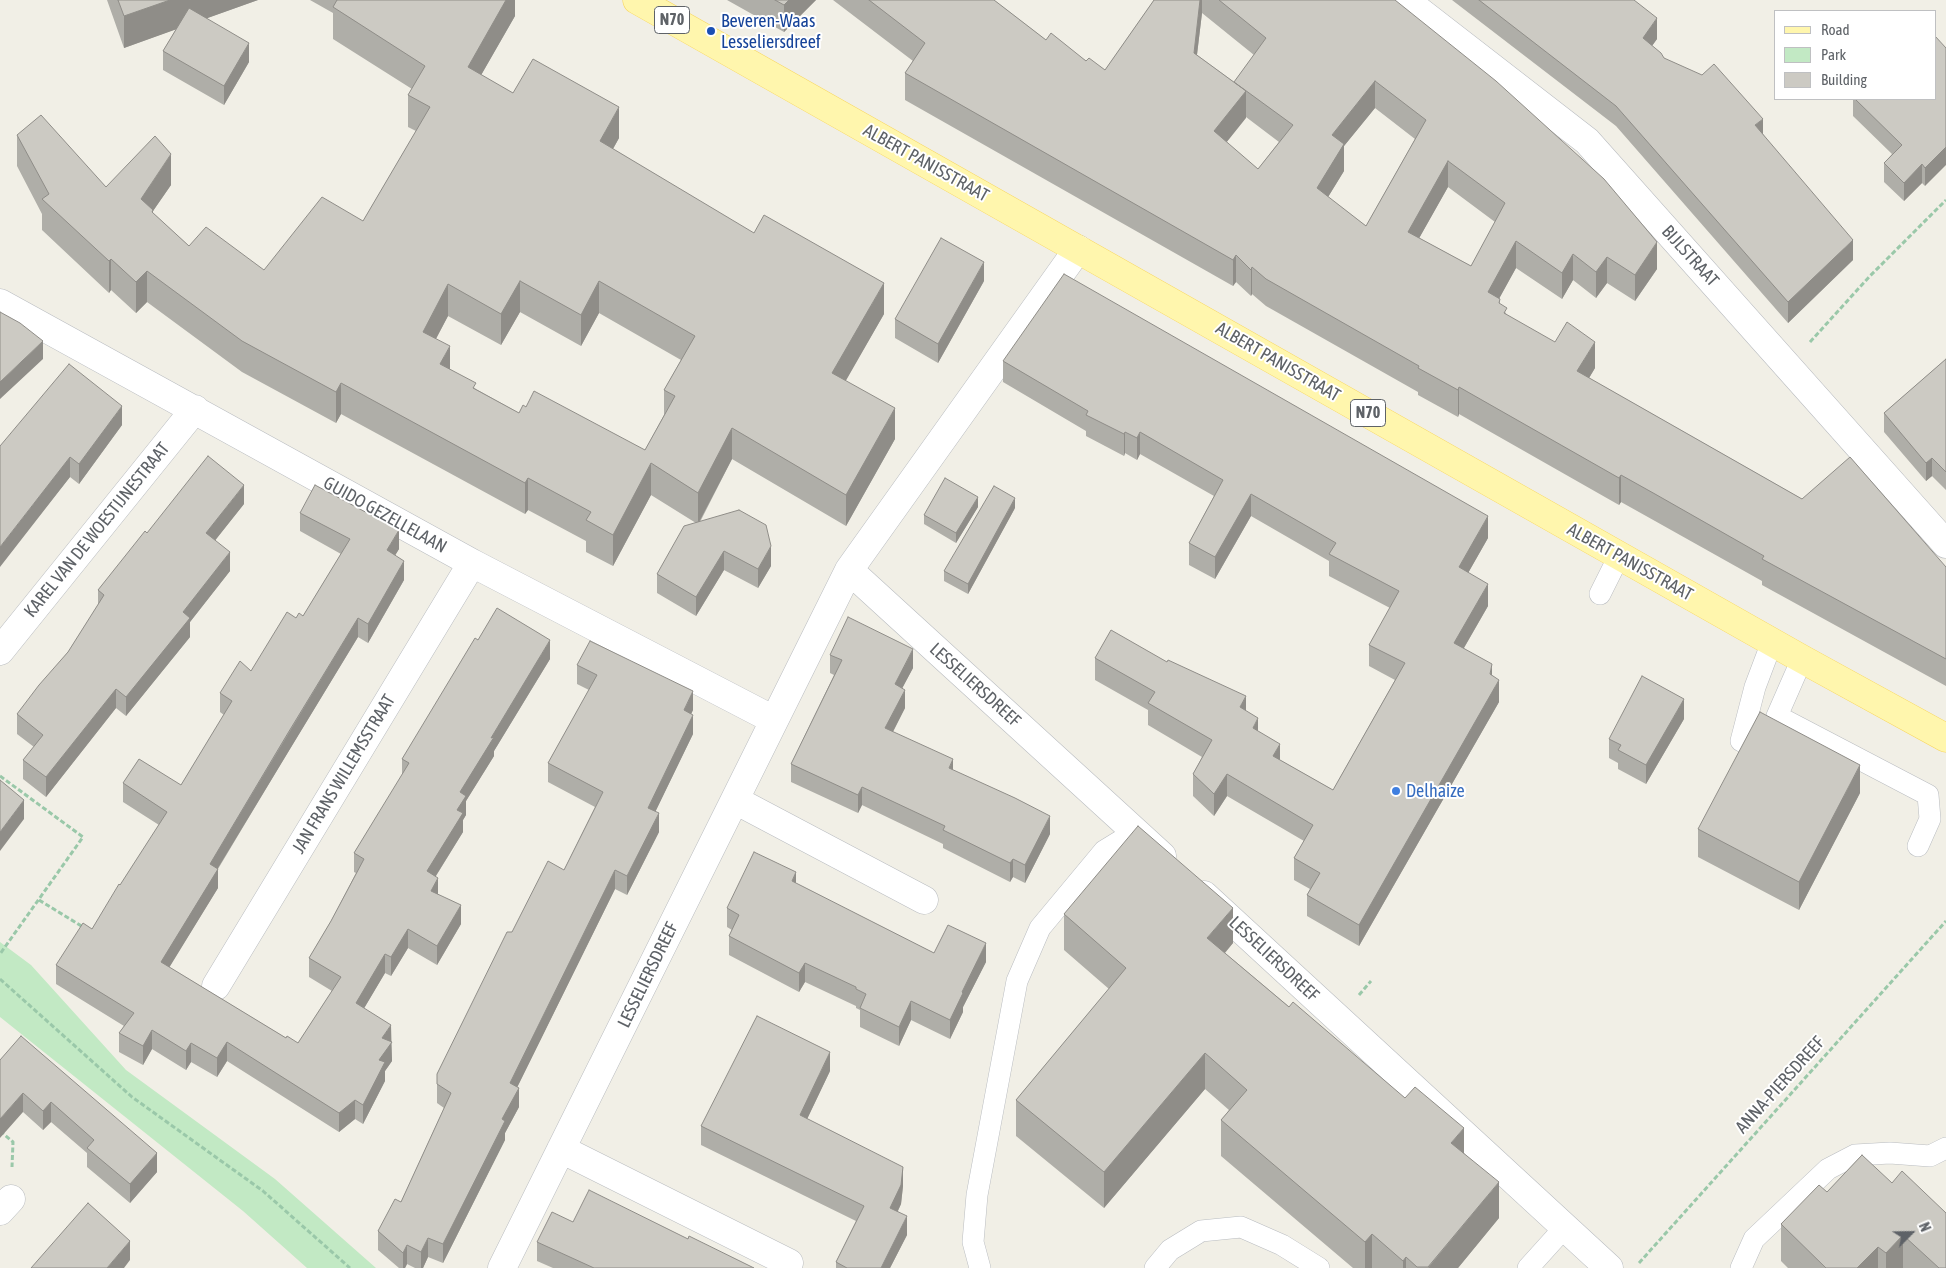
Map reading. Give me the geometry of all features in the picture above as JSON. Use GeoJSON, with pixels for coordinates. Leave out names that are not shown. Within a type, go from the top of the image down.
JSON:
{"type":"FeatureCollection","features":[{"type":"Feature","properties":{"kind":"main road","name":"ALBERT PANISSTRAAT"},"geometry":{"type":"LineString","coordinates":[[637,0],[1619,556],[1946,738]]}},
{"type":"Feature","properties":{"kind":"street","name":"BIJLSTRAAT"},"geometry":{"type":"LineString","coordinates":[[1405,0],[1587,141],[1946,544]]}},
{"type":"Feature","properties":{"kind":"street","name":"LESSELIERSDREEF"},"geometry":{"type":"LineString","coordinates":[[502,1268],[849,570],[1078,249]]}},
{"type":"Feature","properties":{"kind":"street","name":"GUIDO GEZELLELAAN"},"geometry":{"type":"LineString","coordinates":[[0,304],[195,409],[472,563],[774,720]]}},
{"type":"Feature","properties":{"kind":"street","name":"KAREL VAN DE WOESTIJNESTRAAT"},"geometry":{"type":"LineString","coordinates":[[0,652],[195,409]]}},
{"type":"Feature","properties":{"kind":"street","name":"JAN FRANS WILLEMSSTRAAT"},"geometry":{"type":"LineString","coordinates":[[216,986],[472,563]]}},
{"type":"Feature","properties":{"kind":"street","name":"LESSELIERSDREEF"},"geometry":{"type":"LineString","coordinates":[[849,570],[1609,1268]]}},
{"type":"Feature","properties":{"kind":"street"},"geometry":{"type":"LineString","coordinates":[[735,800],[924,900]]}},
{"type":"Feature","properties":{"kind":"street"},"geometry":{"type":"LineString","coordinates":[[561,1149],[789,1262]]}},
{"type":"Feature","properties":{"kind":"lane"},"geometry":{"type":"LineString","coordinates":[[1600,594],[1619,556]]}},
{"type":"Feature","properties":{"kind":"lane"},"geometry":{"type":"LineString","coordinates":[[1741,741],[1755,688],[1772,642]]}},
{"type":"Feature","properties":{"kind":"lane"},"geometry":{"type":"LineString","coordinates":[[1802,659],[1777,716],[1928,795],[1930,819],[1918,846]]}},
{"type":"Feature","properties":{"kind":"lane"},"geometry":{"type":"LineString","coordinates":[[980,1268],[973,1242],[977,1195],[1018,980],[1040,928],[1104,851],[1135,832]]}},
{"type":"Feature","properties":{"kind":"lane"},"geometry":{"type":"LineString","coordinates":[[1741,1268],[1754,1240],[1828,1169],[1855,1155],[1890,1153],[1930,1156],[1946,1148]]}},
{"type":"Feature","properties":{"kind":"lane"},"geometry":{"type":"LineString","coordinates":[[1155,1268],[1170,1250],[1201,1231],[1241,1227],[1282,1245],[1319,1268]]}},
{"type":"Feature","properties":{"kind":"lane"},"geometry":{"type":"LineString","coordinates":[[1528,1268],[1565,1228]]}},
{"type":"Feature","properties":{"kind":"path"},"geometry":{"type":"LineString","coordinates":[[1787,366],[1869,277],[1946,200]]}},
{"type":"Feature","properties":{"kind":"path"},"geometry":{"type":"LineString","coordinates":[[0,776],[83,837],[0,954]]}},
{"type":"Feature","properties":{"kind":"path"},"geometry":{"type":"LineString","coordinates":[[39,900],[89,931]]}},
{"type":"Feature","properties":{"kind":"path","name":"ANNA-PIERSDREEF"},"geometry":{"type":"LineString","coordinates":[[1635,1268],[1946,921]]}},
{"type":"Feature","properties":{"kind":"path"},"geometry":{"type":"LineString","coordinates":[[0,980],[132,1097],[263,1191],[350,1268]]}},
{"type":"Feature","properties":{"kind":"path"},"geometry":{"type":"LineString","coordinates":[[0,1131],[13,1142],[5,1205]]}},
{"type":"Feature","properties":{"kind":"green space"},"geometry":{"type":"Polygon","coordinates":[[[0,942],[31,965],[126,1070],[275,1179],[376,1268],[307,1268],[243,1211],[0,1017],[0,942]]]}},
{"type":"Feature","properties":{"kind":"building"},"geometry":{"type":"Polygon","coordinates":[[[118,0],[170,0],[124,16],[118,0]]]}},
{"type":"Feature","properties":{"kind":"building"},"geometry":{"type":"Polygon","coordinates":[[[337,0],[506,0],[468,67],[513,93],[533,59],[619,107],[600,141],[754,233],[764,215],[884,283],[832,373],[895,408],[846,495],[732,428],[698,493],[651,463],[613,535],[586,520],[591,512],[528,478],[525,483],[341,383],[336,392],[242,341],[147,271],[136,282],[111,259],[109,261],[42,199],[49,194],[17,135],[41,115],[106,187],[155,136],[171,154],[141,199],[153,210],[152,212],[189,246],[206,227],[264,270],[322,197],[363,221],[430,107],[408,95],[425,66],[333,7],[337,0]],[[520,281],[501,314],[448,284],[423,332],[450,346],[440,364],[476,383],[473,388],[519,413],[523,405],[526,407],[534,391],[645,450],[675,396],[664,390],[695,336],[599,281],[581,315],[520,281]]]}},
{"type":"Feature","properties":{"kind":"building"},"geometry":{"type":"Polygon","coordinates":[[[775,0],[789,0],[784,5],[775,0]]]}},
{"type":"Feature","properties":{"kind":"building"},"geometry":{"type":"Polygon","coordinates":[[[869,0],[994,0],[1046,40],[1051,33],[1086,61],[1089,58],[1105,70],[1154,0],[1200,0],[1194,53],[1246,91],[1214,131],[1258,169],[1293,125],[1234,82],[1266,38],[1219,0],[1395,0],[1496,81],[1604,179],[1657,242],[1635,275],[1607,257],[1596,272],[1573,254],[1562,273],[1516,241],[1488,292],[1500,299],[1499,303],[1507,308],[1504,313],[1555,342],[1567,322],[1595,342],[1577,371],[1802,499],[1850,457],[1946,567],[1946,659],[1762,559],[1764,556],[1621,475],[1619,478],[1459,387],[1458,390],[1418,368],[1419,366],[1266,279],[1252,267],[1251,270],[1236,255],[1233,260],[905,73],[925,43],[869,0]],[[1375,81],[1332,135],[1344,144],[1317,188],[1366,226],[1426,120],[1375,81]],[[1448,161],[1408,232],[1471,266],[1505,203],[1448,161]]]}},
{"type":"Feature","properties":{"kind":"building"},"geometry":{"type":"Polygon","coordinates":[[[1479,0],[1634,0],[1657,18],[1643,38],[1661,53],[1664,58],[1702,75],[1714,64],[1763,119],[1755,125],[1853,240],[1788,302],[1616,106],[1479,0]]]}},
{"type":"Feature","properties":{"kind":"building"},"geometry":{"type":"Polygon","coordinates":[[[189,8],[249,43],[224,86],[163,51],[189,8]]]}},
{"type":"Feature","properties":{"kind":"building"},"geometry":{"type":"Polygon","coordinates":[[[1936,37],[1946,48],[1946,147],[1925,168],[1922,164],[1904,183],[1884,163],[1902,145],[1856,100],[1936,100],[1936,37]]]}},
{"type":"Feature","properties":{"kind":"building"},"geometry":{"type":"Polygon","coordinates":[[[941,238],[984,262],[938,344],[895,319],[941,238]]]}},
{"type":"Feature","properties":{"kind":"building"},"geometry":{"type":"Polygon","coordinates":[[[1064,274],[1488,516],[1459,567],[1488,584],[1454,643],[1492,664],[1490,674],[1499,680],[1359,925],[1307,895],[1320,873],[1294,858],[1313,825],[1227,774],[1214,794],[1193,774],[1212,740],[1148,703],[1155,692],[1095,658],[1111,630],[1167,662],[1168,660],[1246,696],[1240,707],[1258,718],[1253,728],[1280,744],[1273,756],[1333,790],[1405,663],[1369,645],[1399,591],[1329,554],[1336,543],[1251,494],[1215,557],[1189,543],[1223,480],[1140,432],[1137,438],[1125,432],[1124,434],[1086,415],[1088,411],[1003,361],[1064,274]]]}},
{"type":"Feature","properties":{"kind":"building"},"geometry":{"type":"Polygon","coordinates":[[[0,312],[20,323],[43,341],[0,382],[0,312]]]}},
{"type":"Feature","properties":{"kind":"building"},"geometry":{"type":"Polygon","coordinates":[[[1946,359],[1946,472],[1932,458],[1926,463],[1884,413],[1946,359]]]}},
{"type":"Feature","properties":{"kind":"building"},"geometry":{"type":"Polygon","coordinates":[[[69,364],[122,406],[79,464],[70,457],[0,547],[0,446],[69,364]]]}},
{"type":"Feature","properties":{"kind":"building"},"geometry":{"type":"Polygon","coordinates":[[[208,456],[244,485],[206,533],[230,552],[183,612],[190,618],[126,697],[116,689],[46,777],[23,760],[43,735],[17,714],[68,652],[104,595],[98,590],[145,531],[147,533],[208,456]]]}},
{"type":"Feature","properties":{"kind":"building"},"geometry":{"type":"Polygon","coordinates":[[[945,478],[978,497],[956,533],[924,515],[945,478]]]}},
{"type":"Feature","properties":{"kind":"building"},"geometry":{"type":"Polygon","coordinates":[[[315,485],[399,530],[387,550],[404,561],[368,624],[358,618],[288,733],[210,864],[218,869],[161,962],[286,1038],[287,1036],[298,1043],[341,977],[309,958],[364,859],[354,853],[409,763],[402,759],[475,638],[478,640],[497,608],[550,640],[460,792],[466,796],[457,810],[463,813],[427,871],[438,878],[431,891],[461,905],[437,946],[408,929],[391,957],[385,954],[356,1003],[391,1025],[382,1038],[392,1042],[379,1060],[385,1062],[363,1105],[355,1100],[339,1113],[227,1042],[217,1058],[191,1043],[186,1051],[152,1030],[143,1046],[119,1033],[134,1013],[56,965],[83,923],[92,929],[119,884],[167,812],[123,783],[139,759],[181,785],[232,701],[220,693],[240,661],[251,671],[287,612],[296,618],[299,613],[303,616],[350,539],[300,513],[315,485]]]}},
{"type":"Feature","properties":{"kind":"building"},"geometry":{"type":"Polygon","coordinates":[[[994,486],[1015,498],[968,584],[944,571],[994,486]]]}},
{"type":"Feature","properties":{"kind":"building"},"geometry":{"type":"Polygon","coordinates":[[[739,510],[766,525],[771,546],[758,569],[724,551],[696,597],[657,574],[684,526],[739,510]]]}},
{"type":"Feature","properties":{"kind":"building"},"geometry":{"type":"Polygon","coordinates":[[[848,617],[913,649],[895,684],[905,690],[885,728],[953,759],[949,768],[1050,816],[1025,865],[1013,859],[1010,863],[943,830],[945,826],[862,787],[858,795],[791,764],[842,660],[830,655],[848,617]]]}},
{"type":"Feature","properties":{"kind":"building"},"geometry":{"type":"Polygon","coordinates":[[[590,641],[693,691],[684,710],[693,715],[648,808],[659,813],[627,876],[615,870],[510,1083],[519,1088],[502,1119],[505,1121],[443,1244],[428,1238],[421,1252],[407,1245],[403,1253],[378,1231],[395,1199],[401,1202],[451,1093],[437,1084],[437,1074],[507,932],[512,932],[548,861],[564,870],[603,792],[548,763],[597,675],[577,665],[590,641]]]}},
{"type":"Feature","properties":{"kind":"building"},"geometry":{"type":"Polygon","coordinates":[[[1642,676],[1684,699],[1646,765],[1618,750],[1621,745],[1609,739],[1642,676]]]}},
{"type":"Feature","properties":{"kind":"building"},"geometry":{"type":"Polygon","coordinates":[[[1760,712],[1860,765],[1799,882],[1698,829],[1760,712]]]}},
{"type":"Feature","properties":{"kind":"building"},"geometry":{"type":"Polygon","coordinates":[[[0,780],[24,800],[0,832],[0,780]]]}},
{"type":"Feature","properties":{"kind":"building"},"geometry":{"type":"Polygon","coordinates":[[[1138,826],[1233,908],[1207,938],[1289,1007],[1293,1002],[1405,1098],[1415,1087],[1464,1128],[1451,1143],[1499,1182],[1428,1267],[1417,1267],[1406,1257],[1403,1261],[1372,1234],[1365,1242],[1221,1120],[1247,1090],[1205,1053],[1104,1172],[1016,1100],[1126,968],[1064,914],[1138,826]]]}},
{"type":"Feature","properties":{"kind":"building"},"geometry":{"type":"Polygon","coordinates":[[[754,852],[796,872],[792,881],[934,953],[948,925],[986,943],[950,1020],[911,1001],[899,1027],[860,1008],[866,994],[856,989],[856,987],[805,963],[799,973],[729,936],[739,915],[727,908],[754,852]]]}},
{"type":"Feature","properties":{"kind":"building"},"geometry":{"type":"Polygon","coordinates":[[[757,1016],[830,1052],[800,1115],[903,1167],[901,1185],[890,1208],[907,1216],[881,1268],[847,1268],[836,1262],[864,1206],[701,1126],[757,1016]]]}},
{"type":"Feature","properties":{"kind":"building"},"geometry":{"type":"Polygon","coordinates":[[[21,1036],[157,1153],[130,1184],[87,1148],[94,1140],[51,1102],[43,1111],[23,1093],[0,1119],[0,1060],[21,1036]]]}},
{"type":"Feature","properties":{"kind":"building"},"geometry":{"type":"Polygon","coordinates":[[[1862,1155],[1892,1183],[1902,1171],[1946,1213],[1946,1268],[1939,1268],[1903,1235],[1886,1253],[1878,1247],[1857,1268],[1826,1268],[1781,1224],[1819,1185],[1827,1192],[1862,1155]]]}},
{"type":"Feature","properties":{"kind":"building"},"geometry":{"type":"Polygon","coordinates":[[[589,1190],[688,1239],[689,1236],[754,1268],[594,1268],[537,1242],[552,1212],[573,1222],[589,1190]]]}},
{"type":"Feature","properties":{"kind":"building"},"geometry":{"type":"Polygon","coordinates":[[[88,1203],[130,1241],[107,1268],[31,1268],[88,1203]]]}},
{"type":"Feature","properties":{"kind":"place","name":"Beveren-Waas Lesseliersdreef"},"geometry":{"type":"Point","coordinates":[711,31]}},
{"type":"Feature","properties":{"kind":"place","name":"Delhaize"},"geometry":{"type":"Point","coordinates":[1396,791]}}]}
